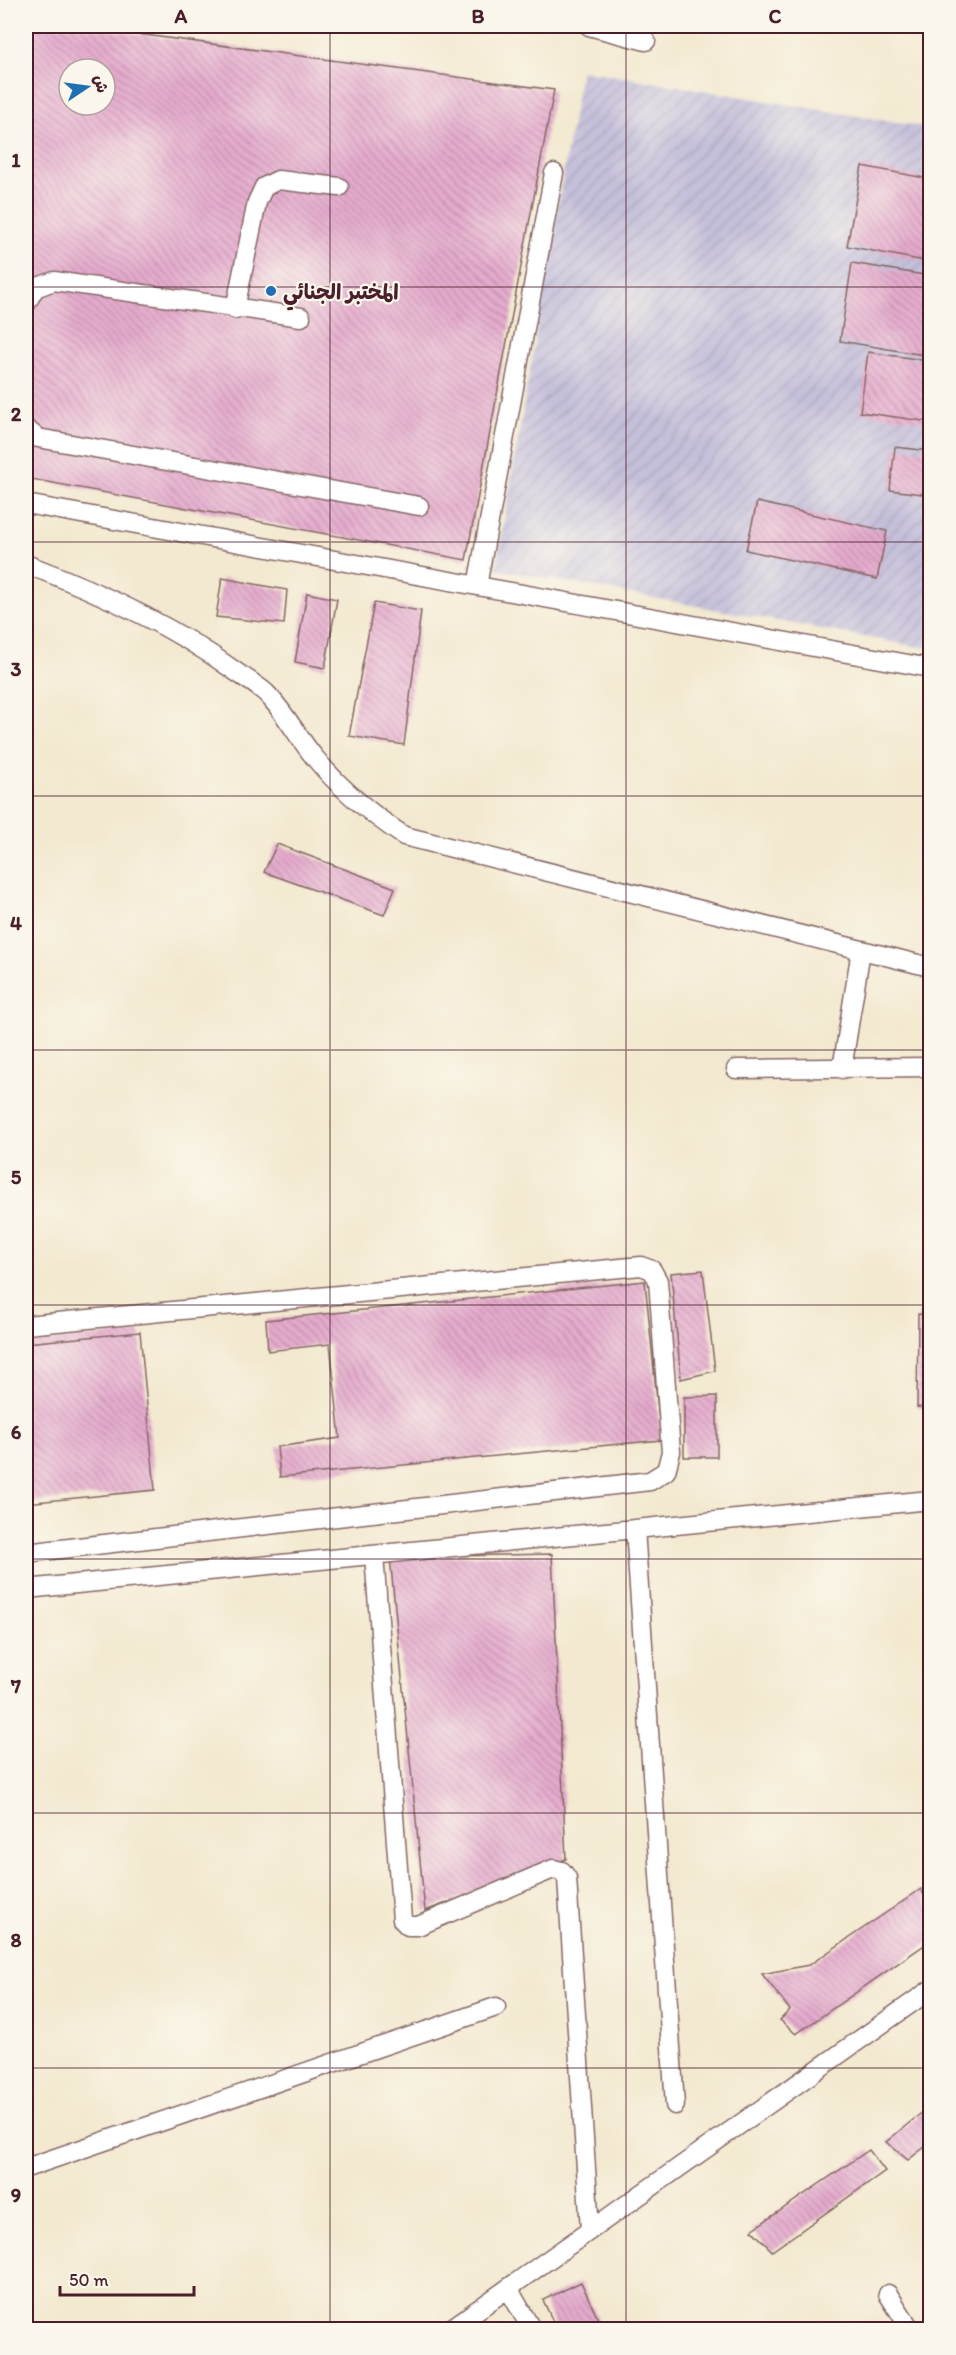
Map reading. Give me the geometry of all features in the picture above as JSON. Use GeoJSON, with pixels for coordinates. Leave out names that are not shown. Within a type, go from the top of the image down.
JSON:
{"type":"FeatureCollection","features":[{"type":"Feature","properties":{"kind":"street"},"geometry":{"type":"LineString","coordinates":[[589,26],[646,41]]}},
{"type":"Feature","properties":{"kind":"street"},"geometry":{"type":"LineString","coordinates":[[477,586],[554,172]]}},
{"type":"Feature","properties":{"kind":"street"},"geometry":{"type":"LineString","coordinates":[[235,309],[257,202],[264,187],[278,180],[339,187]]}},
{"type":"Feature","properties":{"kind":"street"},"geometry":{"type":"LineString","coordinates":[[26,304],[35,288],[54,281],[301,317]]}},
{"type":"Feature","properties":{"kind":"street"},"geometry":{"type":"LineString","coordinates":[[26,429],[38,438],[419,506]]}},
{"type":"Feature","properties":{"kind":"street"},"geometry":{"type":"LineString","coordinates":[[26,504],[930,668]]}},
{"type":"Feature","properties":{"kind":"street"},"geometry":{"type":"LineString","coordinates":[[26,564],[65,579],[134,611],[209,652],[266,693],[342,789],[373,815],[404,836],[930,968]]}},
{"type":"Feature","properties":{"kind":"street"},"geometry":{"type":"LineString","coordinates":[[842,1069],[861,950]]}},
{"type":"Feature","properties":{"kind":"street"},"geometry":{"type":"LineString","coordinates":[[736,1070],[930,1067]]}},
{"type":"Feature","properties":{"kind":"street"},"geometry":{"type":"LineString","coordinates":[[26,1325],[641,1266],[652,1270],[658,1281],[671,1452],[666,1471],[650,1481],[26,1553]]}},
{"type":"Feature","properties":{"kind":"street"},"geometry":{"type":"LineString","coordinates":[[26,1589],[930,1500]]}},
{"type":"Feature","properties":{"kind":"street"},"geometry":{"type":"LineString","coordinates":[[635,1529],[675,2105]]}},
{"type":"Feature","properties":{"kind":"street"},"geometry":{"type":"LineString","coordinates":[[374,1555],[402,1920],[408,1926],[418,1926],[553,1869],[562,1871],[567,1878],[590,2229]]}},
{"type":"Feature","properties":{"kind":"street"},"geometry":{"type":"LineString","coordinates":[[449,2330],[930,1990]]}},
{"type":"Feature","properties":{"kind":"street"},"geometry":{"type":"LineString","coordinates":[[26,2168],[495,2007]]}},
{"type":"Feature","properties":{"kind":"street"},"geometry":{"type":"LineString","coordinates":[[508,2288],[532,2330]]}},
{"type":"Feature","properties":{"kind":"street"},"geometry":{"type":"LineString","coordinates":[[888,2294],[911,2330]]}},
{"type":"Feature","properties":{"kind":"shaded area"},"geometry":{"type":"Polygon","coordinates":[[[581,70],[930,128],[930,649],[496,569],[581,70]]]}},
{"type":"Feature","properties":{"kind":"building","name":"المختبر الجنائي"},"geometry":{"type":"Polygon","coordinates":[[[26,26],[78,26],[554,90],[466,560],[26,478],[26,26]]]}},
{"type":"Feature","properties":{"kind":"building"},"geometry":{"type":"Polygon","coordinates":[[[862,166],[930,179],[930,262],[847,246],[862,166]]]}},
{"type":"Feature","properties":{"kind":"building"},"geometry":{"type":"Polygon","coordinates":[[[852,263],[930,276],[930,356],[840,341],[852,263]]]}},
{"type":"Feature","properties":{"kind":"building"},"geometry":{"type":"Polygon","coordinates":[[[868,352],[930,361],[930,422],[860,412],[868,352]]]}},
{"type":"Feature","properties":{"kind":"building"},"geometry":{"type":"Polygon","coordinates":[[[895,447],[930,451],[930,495],[890,490],[895,447]]]}},
{"type":"Feature","properties":{"kind":"building"},"geometry":{"type":"Polygon","coordinates":[[[757,502],[887,531],[877,579],[746,550],[757,502]]]}},
{"type":"Feature","properties":{"kind":"building"},"geometry":{"type":"Polygon","coordinates":[[[222,578],[287,590],[284,624],[216,617],[222,578]]]}},
{"type":"Feature","properties":{"kind":"building"},"geometry":{"type":"Polygon","coordinates":[[[307,593],[337,599],[325,668],[295,662],[307,593]]]}},
{"type":"Feature","properties":{"kind":"building"},"geometry":{"type":"Polygon","coordinates":[[[374,603],[421,611],[404,745],[349,736],[374,603]]]}},
{"type":"Feature","properties":{"kind":"building"},"geometry":{"type":"Polygon","coordinates":[[[277,844],[395,888],[384,915],[264,872],[277,844]]]}},
{"type":"Feature","properties":{"kind":"building"},"geometry":{"type":"Polygon","coordinates":[[[703,1270],[715,1371],[681,1379],[671,1273],[703,1270]]]}},
{"type":"Feature","properties":{"kind":"building"},"geometry":{"type":"Polygon","coordinates":[[[645,1281],[661,1440],[280,1477],[277,1447],[340,1438],[330,1344],[268,1351],[266,1320],[645,1281]]]}},
{"type":"Feature","properties":{"kind":"building"},"geometry":{"type":"Polygon","coordinates":[[[918,1314],[930,1315],[930,1409],[917,1407],[918,1314]]]}},
{"type":"Feature","properties":{"kind":"building"},"geometry":{"type":"Polygon","coordinates":[[[140,1332],[155,1490],[26,1503],[26,1343],[140,1332]]]}},
{"type":"Feature","properties":{"kind":"building"},"geometry":{"type":"Polygon","coordinates":[[[717,1396],[717,1457],[684,1457],[684,1397],[717,1396]]]}},
{"type":"Feature","properties":{"kind":"building"},"geometry":{"type":"Polygon","coordinates":[[[552,1554],[566,1859],[425,1911],[390,1557],[552,1554]]]}},
{"type":"Feature","properties":{"kind":"building"},"geometry":{"type":"Polygon","coordinates":[[[921,1889],[930,1907],[930,1941],[796,2034],[780,2020],[790,2010],[762,1974],[809,1965],[921,1889]]]}},
{"type":"Feature","properties":{"kind":"building"},"geometry":{"type":"Polygon","coordinates":[[[930,2106],[930,2143],[908,2160],[886,2142],[930,2106]]]}},
{"type":"Feature","properties":{"kind":"building"},"geometry":{"type":"Polygon","coordinates":[[[869,2150],[885,2171],[772,2251],[752,2230],[869,2150]]]}},
{"type":"Feature","properties":{"kind":"building"},"geometry":{"type":"Polygon","coordinates":[[[581,2282],[603,2330],[557,2330],[543,2300],[581,2282]]]}},
{"type":"Feature","properties":{"kind":"place","name":"المختبر الجنائي"},"geometry":{"type":"Point","coordinates":[271,291]}}]}
